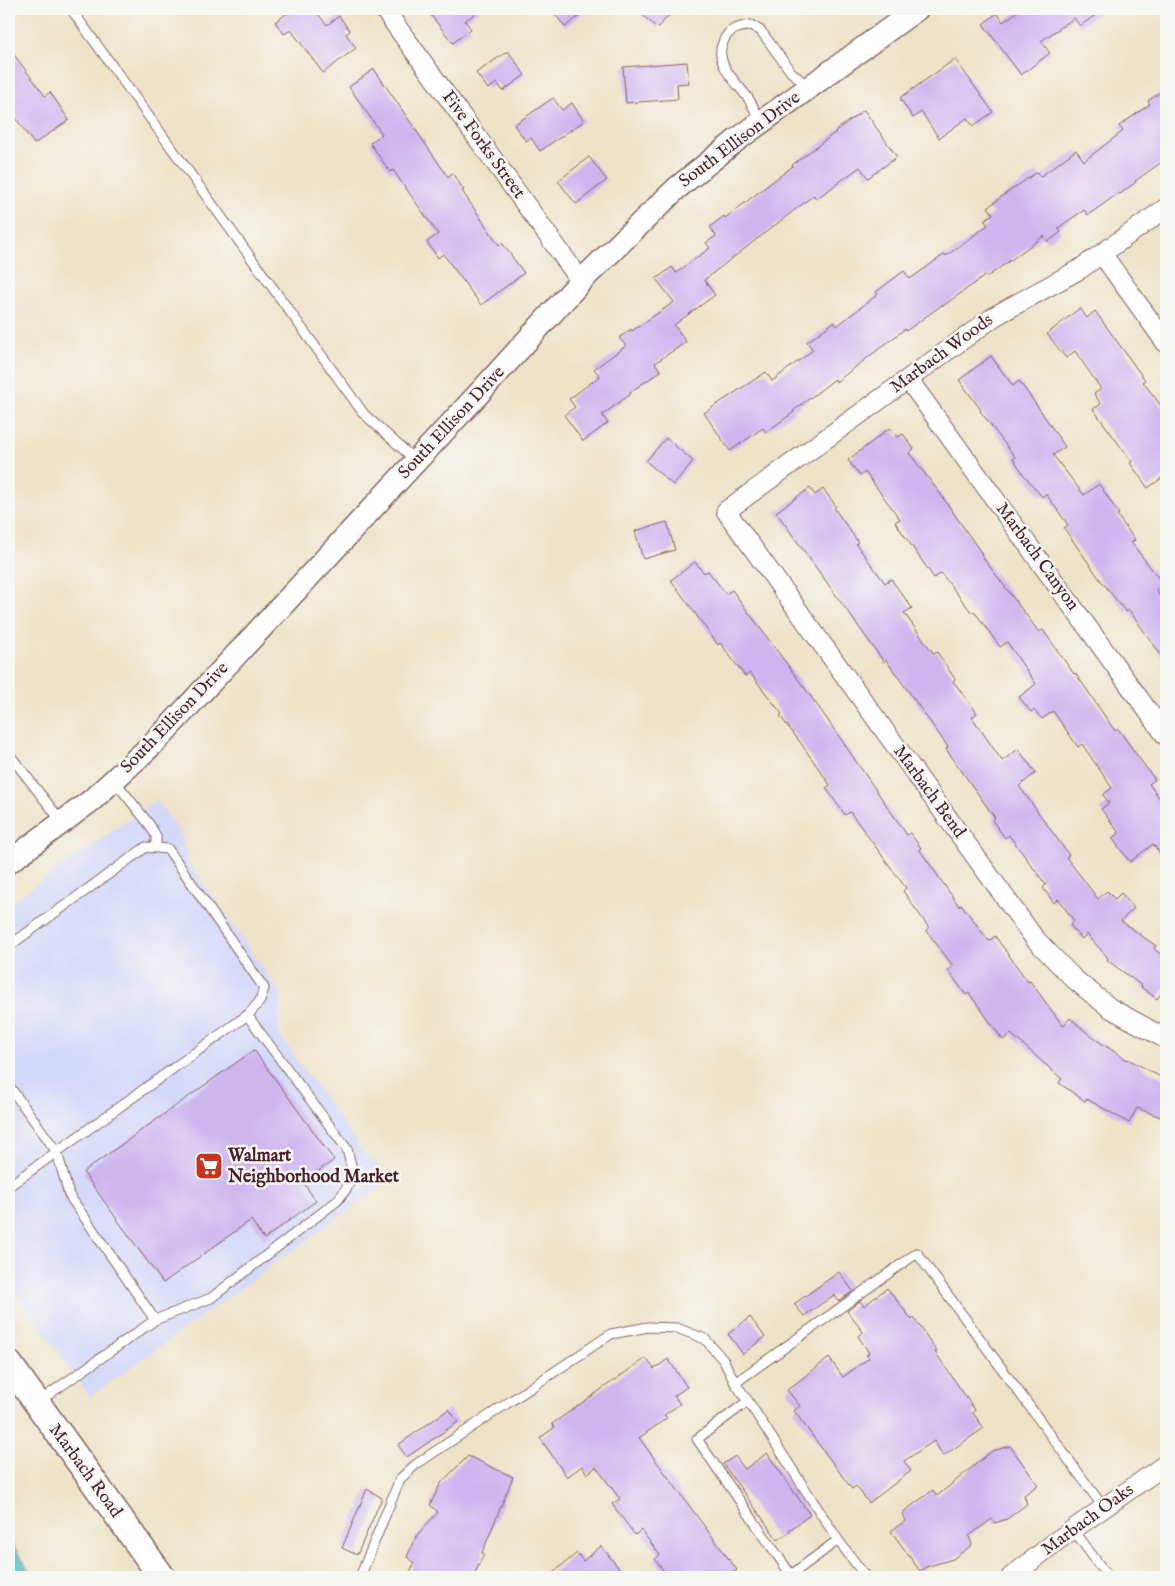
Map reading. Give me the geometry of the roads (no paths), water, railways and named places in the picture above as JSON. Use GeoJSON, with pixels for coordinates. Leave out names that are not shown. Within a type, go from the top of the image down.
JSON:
{"type":"FeatureCollection","features":[{"type":"Feature","properties":{"kind":"main road","name":"Marbach Road"},"geometry":{"type":"LineString","coordinates":[[9,1364],[162,1577]]}},
{"type":"Feature","properties":{"kind":"street","name":"Five Forks Street"},"geometry":{"type":"LineString","coordinates":[[384,9],[581,281]]}},
{"type":"Feature","properties":{"kind":"street","name":"South Ellison Drive"},"geometry":{"type":"LineString","coordinates":[[9,862],[92,800],[157,740],[581,281],[676,188],[761,122],[917,9]]}},
{"type":"Feature","properties":{"kind":"street","name":"Marbach Woods"},"geometry":{"type":"LineString","coordinates":[[726,511],[994,316],[1080,269],[1166,208]]}},
{"type":"Feature","properties":{"kind":"street"},"geometry":{"type":"LineString","coordinates":[[1102,254],[1166,343]]}},
{"type":"Feature","properties":{"kind":"street","name":"Marbach Canyon"},"geometry":{"type":"LineString","coordinates":[[908,379],[1166,736]]}},
{"type":"Feature","properties":{"kind":"street","name":"Marbach Bend"},"geometry":{"type":"LineString","coordinates":[[726,511],[1035,939],[1074,979],[1110,1008],[1166,1040]]}},
{"type":"Feature","properties":{"kind":"street","name":"Marbach Oaks"},"geometry":{"type":"LineString","coordinates":[[1011,1577],[1074,1529],[1166,1464]]}},
{"type":"Feature","properties":{"kind":"lane"},"geometry":{"type":"LineString","coordinates":[[71,9],[364,414],[416,461]]}},
{"type":"Feature","properties":{"kind":"lane"},"geometry":{"type":"LineString","coordinates":[[761,122],[749,100],[723,65],[720,51],[725,36],[735,28],[751,25],[761,31],[791,72],[809,87]]}},
{"type":"Feature","properties":{"kind":"lane"},"geometry":{"type":"LineString","coordinates":[[10,756],[62,822]]}},
{"type":"Feature","properties":{"kind":"lane"},"geometry":{"type":"LineString","coordinates":[[114,780],[149,824],[156,836],[156,848]]}},
{"type":"Feature","properties":{"kind":"lane"},"geometry":{"type":"LineString","coordinates":[[9,946],[146,847],[168,849],[264,988],[260,1002],[247,1015],[9,1186]]}},
{"type":"Feature","properties":{"kind":"lane"},"geometry":{"type":"LineString","coordinates":[[37,1403],[155,1320],[212,1298],[337,1201],[348,1187],[353,1172],[347,1150],[247,1015]]}},
{"type":"Feature","properties":{"kind":"lane"},"geometry":{"type":"LineString","coordinates":[[9,1086],[57,1152],[69,1195],[155,1320]]}},
{"type":"Feature","properties":{"kind":"lane"},"geometry":{"type":"LineString","coordinates":[[735,1383],[916,1252],[1104,1508]]}},
{"type":"Feature","properties":{"kind":"lane"},"geometry":{"type":"LineString","coordinates":[[360,1577],[400,1479],[415,1465],[610,1334],[648,1327],[677,1328],[705,1339],[724,1361],[735,1383],[838,1540],[866,1577]]}},
{"type":"Feature","properties":{"kind":"lane"},"geometry":{"type":"LineString","coordinates":[[748,1401],[697,1440],[790,1576],[838,1540]]}},
{"type":"Feature","properties":{"kind":"lane"},"geometry":{"type":"LineString","coordinates":[[1074,1529],[1108,1577]]}},
{"type":"Feature","properties":{"kind":"water"},"geometry":{"type":"Polygon","coordinates":[[[9,1539],[30,1572],[31,1577],[9,1577],[9,1539]]]}},
{"type":"Feature","properties":{"kind":"place","name":"Walmart Neighborhood Market"},"geometry":{"type":"Point","coordinates":[209,1166]}}]}
